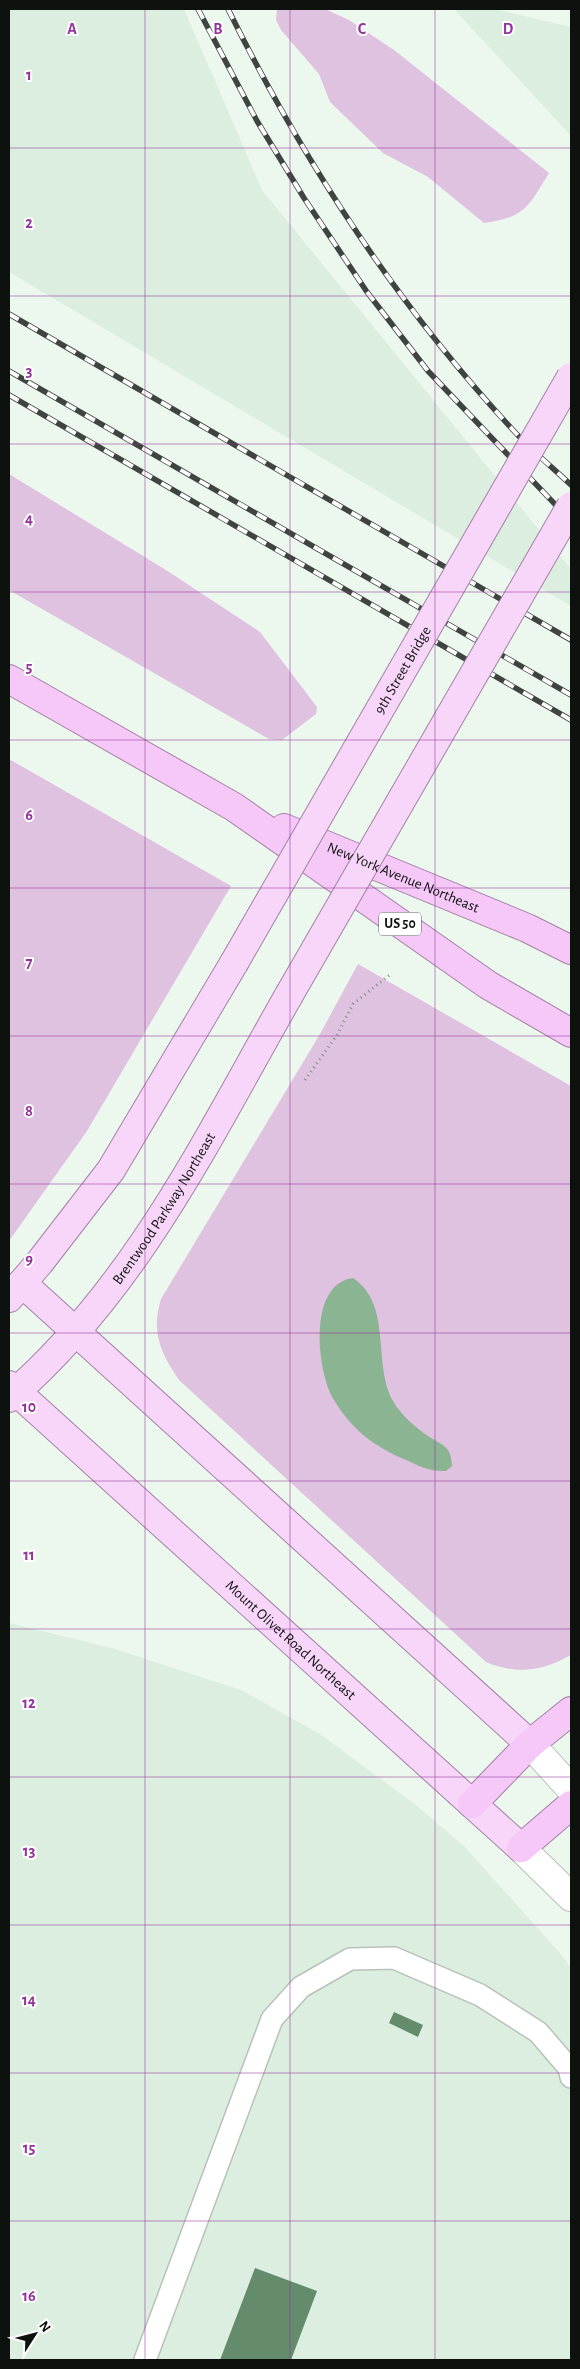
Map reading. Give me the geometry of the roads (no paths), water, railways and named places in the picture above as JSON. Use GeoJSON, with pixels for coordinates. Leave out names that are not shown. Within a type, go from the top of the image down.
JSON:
{"type":"FeatureCollection","features":[{"type":"Feature","properties":{"kind":"highway","name":"New York Avenue Northeast"},"geometry":{"type":"LineString","coordinates":[[9,678],[234,807],[488,985],[571,1033]]}},
{"type":"Feature","properties":{"kind":"highway","name":"New York Avenue Northeast"},"geometry":{"type":"LineString","coordinates":[[234,807],[527,928],[571,950]]}},
{"type":"Feature","properties":{"kind":"highway"},"geometry":{"type":"LineString","coordinates":[[472,1804],[530,1744],[571,1711]]}},
{"type":"Feature","properties":{"kind":"highway"},"geometry":{"type":"LineString","coordinates":[[521,1848],[571,1805]]}},
{"type":"Feature","properties":{"kind":"main road","name":"9th Street Bridge"},"geometry":{"type":"LineString","coordinates":[[15,1291],[110,1170],[234,963],[571,377]]}},
{"type":"Feature","properties":{"kind":"main road","name":"Brentwood Parkway Northeast"},"geometry":{"type":"LineString","coordinates":[[11,1391],[76,1332],[144,1246],[571,506]]}},
{"type":"Feature","properties":{"kind":"main road"},"geometry":{"type":"LineString","coordinates":[[15,1291],[76,1332],[530,1744],[571,1790]]}},
{"type":"Feature","properties":{"kind":"main road","name":"Mount Olivet Road Northeast"},"geometry":{"type":"LineString","coordinates":[[11,1391],[521,1848],[571,1897]]}},
{"type":"Feature","properties":{"kind":"lane"},"geometry":{"type":"LineString","coordinates":[[145,2360],[272,2019],[301,1987],[350,1959],[394,1958],[480,1995],[538,2032],[569,2068],[571,2077]]}},
{"type":"Feature","properties":{"kind":"railway"},"geometry":{"type":"LineString","coordinates":[[198,9],[257,121],[304,198],[367,292],[428,371],[571,521]]}},
{"type":"Feature","properties":{"kind":"railway"},"geometry":{"type":"LineString","coordinates":[[228,9],[257,66],[321,176],[392,282],[471,383],[520,437],[571,485]]}},
{"type":"Feature","properties":{"kind":"railway"},"geometry":{"type":"LineString","coordinates":[[9,314],[571,640]]}},
{"type":"Feature","properties":{"kind":"railway"},"geometry":{"type":"LineString","coordinates":[[9,371],[571,695]]}},
{"type":"Feature","properties":{"kind":"railway"},"geometry":{"type":"LineString","coordinates":[[9,395],[571,720]]}}]}
